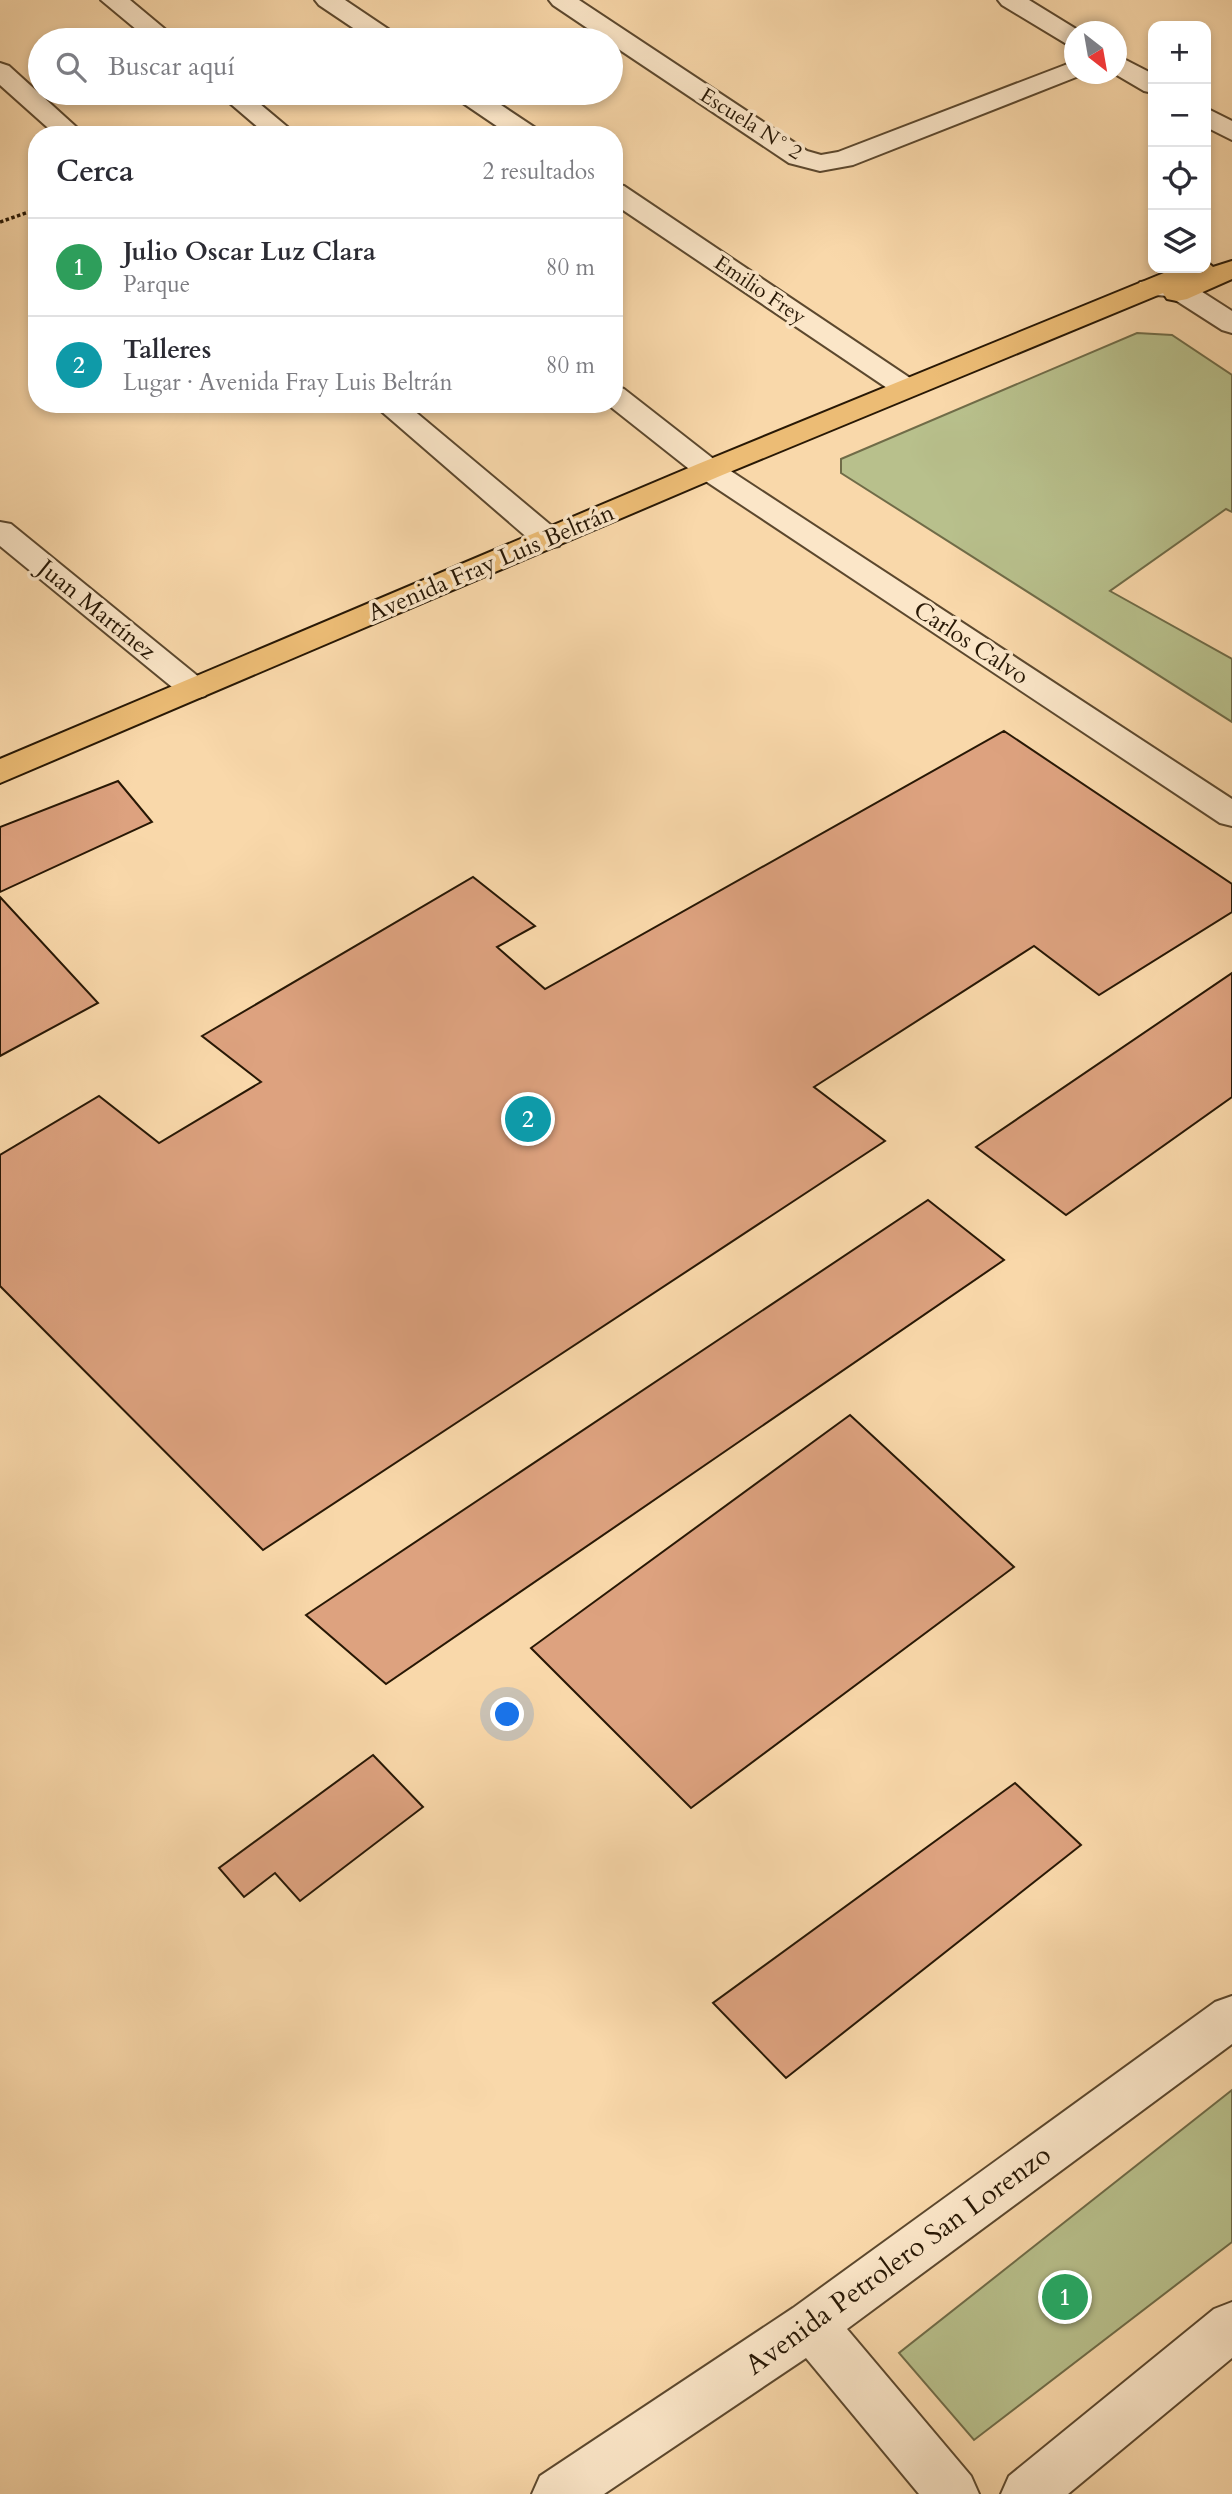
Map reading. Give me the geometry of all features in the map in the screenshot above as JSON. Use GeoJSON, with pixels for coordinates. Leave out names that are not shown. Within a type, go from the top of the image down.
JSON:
{"type":"FeatureCollection","features":[{"type":"Feature","properties":{"kind":"main road"},"geometry":{"type":"LineString","coordinates":[[1211,263],[1232,254]]}},
{"type":"Feature","properties":{"kind":"main road","name":"Avenida Fray Luis Beltrán"},"geometry":{"type":"LineString","coordinates":[[982,357],[1063,335],[1182,291],[1232,269]]}},
{"type":"Feature","properties":{"kind":"main road","name":"Avenida Fray Luis Beltrán"},"geometry":{"type":"LineString","coordinates":[[0,772],[709,470],[1188,273]]}},
{"type":"Feature","properties":{"kind":"street"},"geometry":{"type":"LineString","coordinates":[[114,0],[149,28]]}},
{"type":"Feature","properties":{"kind":"street"},"geometry":{"type":"LineString","coordinates":[[328,0],[370,28]]}},
{"type":"Feature","properties":{"kind":"street","name":"Escuela N° 2"},"geometry":{"type":"LineString","coordinates":[[562,0],[604,28]]}},
{"type":"Feature","properties":{"kind":"street"},"geometry":{"type":"LineString","coordinates":[[1011,0],[1064,32]]}},
{"type":"Feature","properties":{"kind":"street","name":"Escuela N° 2"},"geometry":{"type":"LineString","coordinates":[[623,41],[797,157],[820,163],[844,159],[1064,74]]}},
{"type":"Feature","properties":{"kind":"street"},"geometry":{"type":"LineString","coordinates":[[1127,70],[1151,84]]}},
{"type":"Feature","properties":{"kind":"street"},"geometry":{"type":"LineString","coordinates":[[0,71],[28,96]]}},
{"type":"Feature","properties":{"kind":"street"},"geometry":{"type":"LineString","coordinates":[[38,105],[62,126]]}},
{"type":"Feature","properties":{"kind":"street"},"geometry":{"type":"LineString","coordinates":[[246,105],[273,126]]}},
{"type":"Feature","properties":{"kind":"street"},"geometry":{"type":"LineString","coordinates":[[484,105],[515,126]]}},
{"type":"Feature","properties":{"kind":"street"},"geometry":{"type":"LineString","coordinates":[[1211,119],[1232,132]]}},
{"type":"Feature","properties":{"kind":"street","name":"Emilio Frey"},"geometry":{"type":"LineString","coordinates":[[623,198],[906,388]]}},
{"type":"Feature","properties":{"kind":"street"},"geometry":{"type":"LineString","coordinates":[[1150,288],[1171,285],[1232,324]]}},
{"type":"Feature","properties":{"kind":"street","name":"Carlos Calvo"},"geometry":{"type":"LineString","coordinates":[[623,402],[709,470],[1232,815]]}},
{"type":"Feature","properties":{"kind":"street"},"geometry":{"type":"LineString","coordinates":[[399,413],[548,539]]}},
{"type":"Feature","properties":{"kind":"street","name":"Juan Martínez"},"geometry":{"type":"LineString","coordinates":[[0,531],[194,689]]}},
{"type":"Feature","properties":{"kind":"street","name":"Avenida Petrolero San Lorenzo"},"geometry":{"type":"LineString","coordinates":[[558,2494],[811,2325],[1232,2017]]}},
{"type":"Feature","properties":{"kind":"street"},"geometry":{"type":"LineString","coordinates":[[811,2325],[953,2494]]}},
{"type":"Feature","properties":{"kind":"street"},"geometry":{"type":"LineString","coordinates":[[1027,2494],[1232,2326]]}},
{"type":"Feature","properties":{"kind":"path"},"geometry":{"type":"LineString","coordinates":[[0,222],[28,212]]}},
{"type":"Feature","properties":{"kind":"green space"},"geometry":{"type":"Polygon","coordinates":[[[1137,333],[1172,335],[1232,375],[1232,512],[1226,509],[1110,591],[1232,659],[1232,722],[841,473],[841,459],[1137,333]]]}},
{"type":"Feature","properties":{"kind":"green space"},"geometry":{"type":"Polygon","coordinates":[[[1232,2090],[1232,2242],[974,2440],[899,2353],[1232,2090]]]}},
{"type":"Feature","properties":{"kind":"building"},"geometry":{"type":"Polygon","coordinates":[[[1004,731],[1232,884],[1232,912],[1099,995],[1034,946],[814,1087],[885,1141],[263,1550],[0,1286],[0,1155],[99,1096],[159,1143],[261,1082],[202,1036],[473,877],[535,926],[497,947],[545,989],[1004,731]]]}},
{"type":"Feature","properties":{"kind":"building"},"geometry":{"type":"Polygon","coordinates":[[[118,781],[152,822],[0,892],[0,827],[118,781]]]}},
{"type":"Feature","properties":{"kind":"building"},"geometry":{"type":"Polygon","coordinates":[[[0,897],[98,1003],[0,1056],[0,897]]]}},
{"type":"Feature","properties":{"kind":"building"},"geometry":{"type":"Polygon","coordinates":[[[1232,973],[1232,1097],[1066,1215],[976,1147],[1232,973]]]}},
{"type":"Feature","properties":{"kind":"building"},"geometry":{"type":"Polygon","coordinates":[[[928,1200],[1004,1260],[386,1684],[306,1615],[928,1200]]]}},
{"type":"Feature","properties":{"kind":"building"},"geometry":{"type":"Polygon","coordinates":[[[850,1415],[1014,1567],[691,1808],[531,1648],[850,1415]]]}},
{"type":"Feature","properties":{"kind":"building"},"geometry":{"type":"Polygon","coordinates":[[[373,1755],[423,1807],[300,1901],[275,1873],[244,1897],[219,1868],[373,1755]]]}},
{"type":"Feature","properties":{"kind":"building"},"geometry":{"type":"Polygon","coordinates":[[[1015,1783],[1081,1845],[786,2078],[713,2003],[1015,1783]]]}},
{"type":"Feature","properties":{"kind":"place","name":"Talleres"},"geometry":{"type":"Point","coordinates":[528,1119]}},
{"type":"Feature","properties":{"kind":"place","name":"Julio Oscar Luz Clara"},"geometry":{"type":"Point","coordinates":[1065,2297]}}]}
